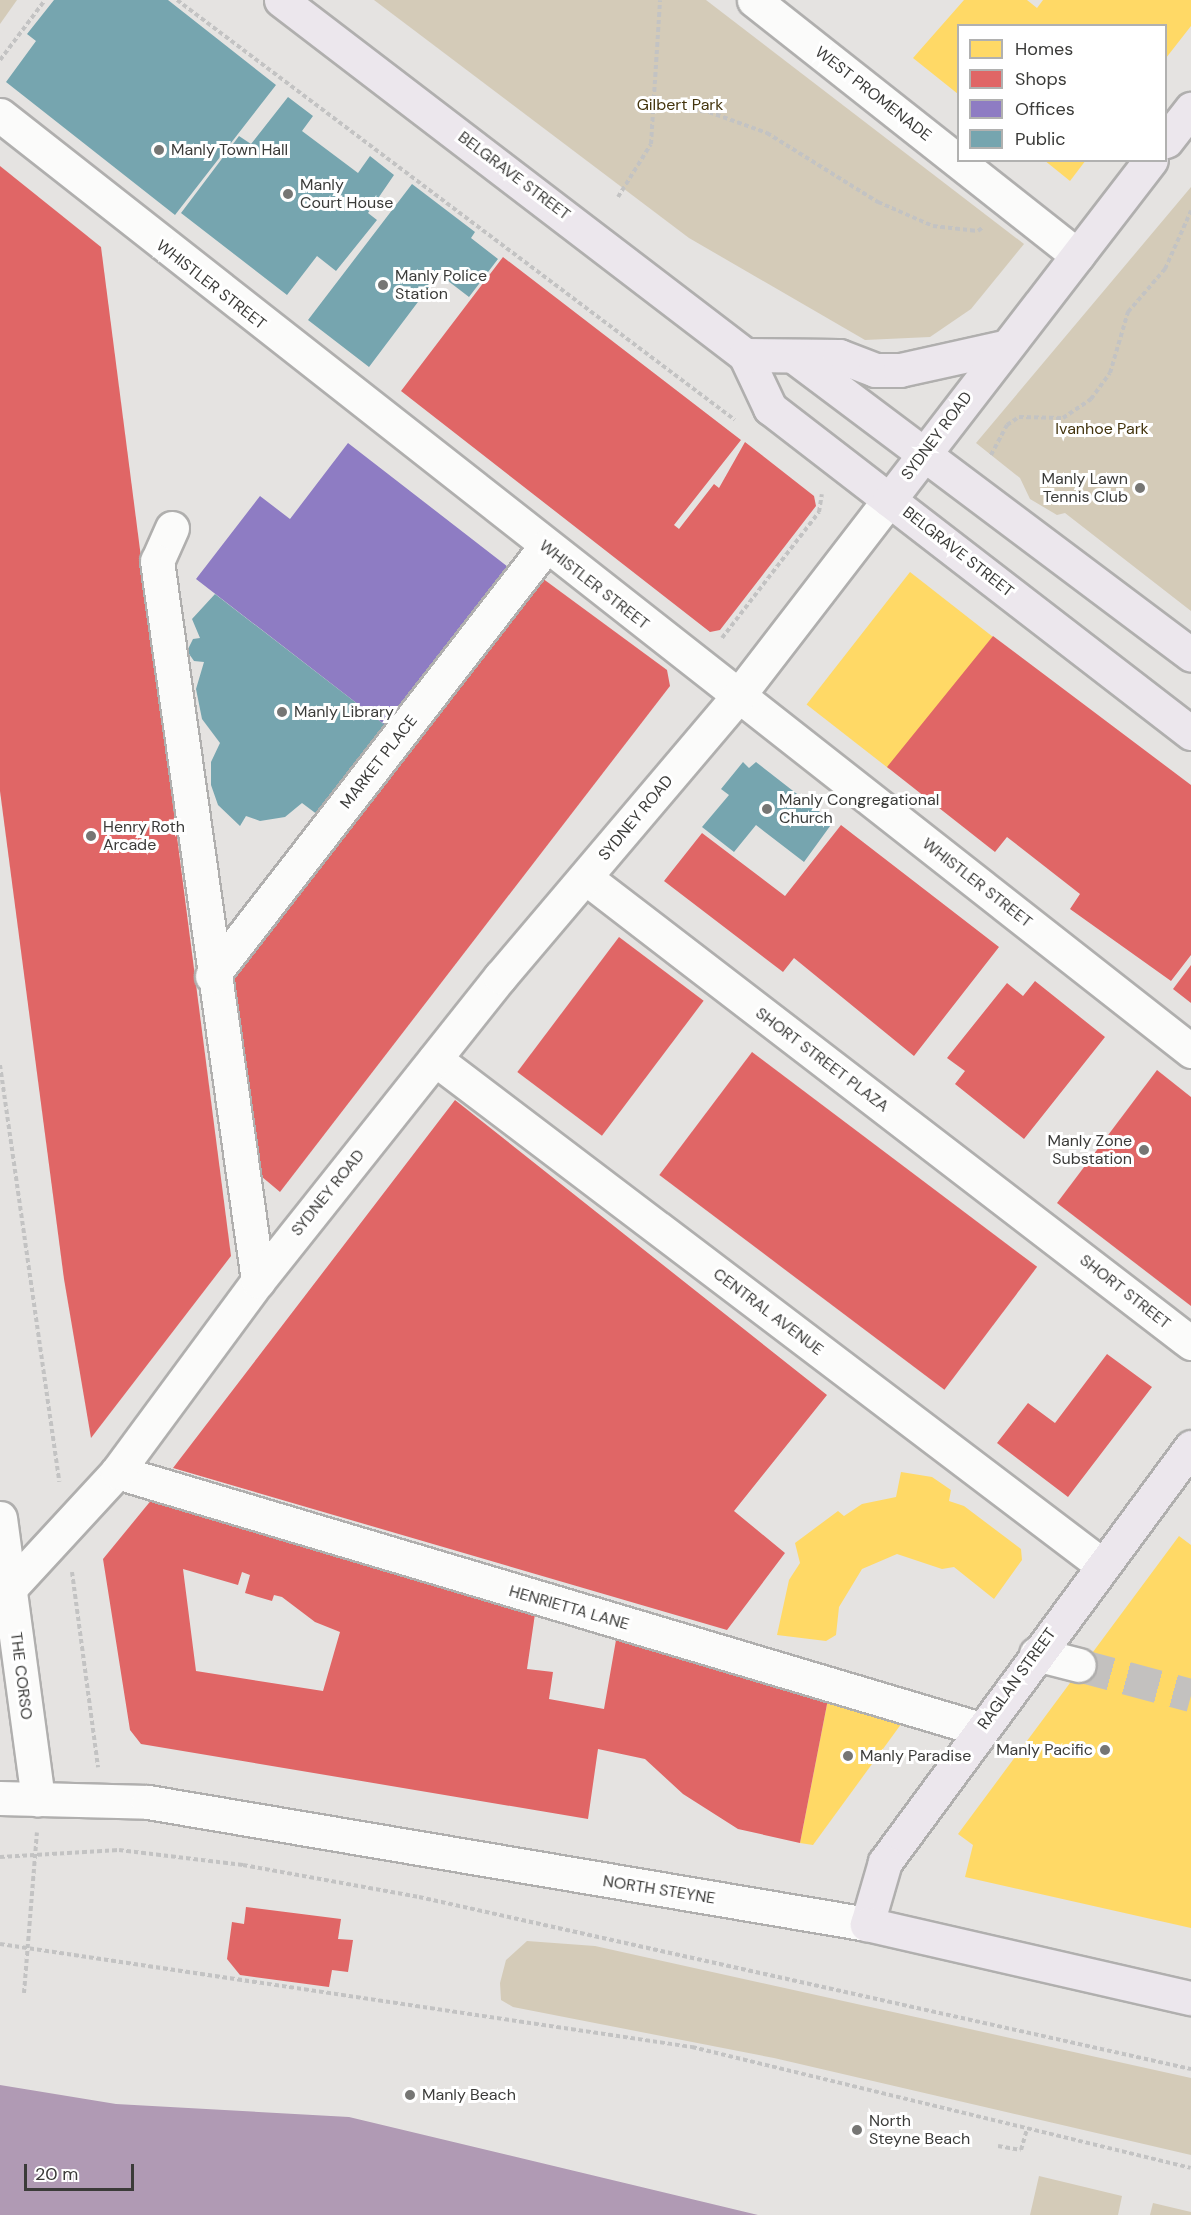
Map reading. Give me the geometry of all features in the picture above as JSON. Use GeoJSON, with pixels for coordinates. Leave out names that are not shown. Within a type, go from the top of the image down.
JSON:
{"type":"FeatureCollection","features":[{"type":"Feature","properties":{"kind":"main road","name":"BELGRAVE STREET"},"geometry":{"type":"LineString","coordinates":[[281,0],[746,355],[770,408],[1191,733]]}},
{"type":"Feature","properties":{"kind":"main road"},"geometry":{"type":"LineString","coordinates":[[1167,140],[1191,109]]}},
{"type":"Feature","properties":{"kind":"main road","name":"SYDNEY ROAD"},"geometry":{"type":"LineString","coordinates":[[890,500],[1004,347],[1148,162]]}},
{"type":"Feature","properties":{"kind":"main road"},"geometry":{"type":"LineString","coordinates":[[746,355],[796,358],[839,356],[875,370],[900,370],[1004,347]]}},
{"type":"Feature","properties":{"kind":"main road"},"geometry":{"type":"LineString","coordinates":[[796,358],[925,452],[1191,654]]}},
{"type":"Feature","properties":{"kind":"main road","name":"RAGLAN STREET"},"geometry":{"type":"LineString","coordinates":[[867,1924],[885,1862],[980,1729],[1191,1447]]}},
{"type":"Feature","properties":{"kind":"main road","name":"NORTH STEYNE"},"geometry":{"type":"LineString","coordinates":[[867,1924],[1191,1998]]}},
{"type":"Feature","properties":{"kind":"street","name":"WEST PROMENADE"},"geometry":{"type":"LineString","coordinates":[[754,0],[957,160]]}},
{"type":"Feature","properties":{"kind":"street","name":"WHISTLER STREET"},"geometry":{"type":"LineString","coordinates":[[0,115],[545,547],[1191,1051]]}},
{"type":"Feature","properties":{"kind":"street","name":"WEST PROMENADE"},"geometry":{"type":"LineString","coordinates":[[960,162],[1077,255]]}},
{"type":"Feature","properties":{"kind":"street","name":"SYDNEY ROAD"},"geometry":{"type":"LineString","coordinates":[[10,1588],[117,1472],[258,1281],[435,1059],[738,696],[890,500]]}},
{"type":"Feature","properties":{"kind":"street"},"geometry":{"type":"LineString","coordinates":[[172,528],[157,561],[212,976],[258,1281]]}},
{"type":"Feature","properties":{"kind":"street","name":"MARKET PLACE"},"geometry":{"type":"LineString","coordinates":[[212,976],[545,547]]}},
{"type":"Feature","properties":{"kind":"street","name":"SHORT STREET PLAZA"},"geometry":{"type":"LineString","coordinates":[[586,878],[1059,1242]]}},
{"type":"Feature","properties":{"kind":"street","name":"CENTRAL AVENUE"},"geometry":{"type":"LineString","coordinates":[[435,1059],[1102,1565]]}},
{"type":"Feature","properties":{"kind":"street","name":"SHORT STREET"},"geometry":{"type":"LineString","coordinates":[[1059,1242],[1191,1342]]}},
{"type":"Feature","properties":{"kind":"street","name":"HENRIETTA LANE"},"geometry":{"type":"LineString","coordinates":[[117,1472],[980,1729]]}},
{"type":"Feature","properties":{"kind":"street","name":"THE CORSO"},"geometry":{"type":"LineString","coordinates":[[0,1518],[38,1799]]}},
{"type":"Feature","properties":{"kind":"street"},"geometry":{"type":"LineString","coordinates":[[1036,1654],[1079,1665]]}},
{"type":"Feature","properties":{"kind":"street","name":"NORTH STEYNE"},"geometry":{"type":"LineString","coordinates":[[0,1798],[123,1799],[867,1924]]}},
{"type":"Feature","properties":{"kind":"path"},"geometry":{"type":"LineString","coordinates":[[0,60],[45,0]]}},
{"type":"Feature","properties":{"kind":"path"},"geometry":{"type":"LineString","coordinates":[[177,0],[745,428]]}},
{"type":"Feature","properties":{"kind":"path"},"geometry":{"type":"LineString","coordinates":[[618,196],[651,144],[656,105],[660,0]]}},
{"type":"Feature","properties":{"kind":"path"},"geometry":{"type":"LineString","coordinates":[[656,105],[709,112],[767,133],[878,202],[933,226],[978,231],[1008,200]]}},
{"type":"Feature","properties":{"kind":"path"},"geometry":{"type":"LineString","coordinates":[[991,456],[1007,425],[1019,417],[1063,418],[1091,399],[1110,373],[1128,312],[1165,269],[1191,212]]}},
{"type":"Feature","properties":{"kind":"path"},"geometry":{"type":"LineString","coordinates":[[709,636],[719,642],[819,512],[824,497],[818,488]]}},
{"type":"Feature","properties":{"kind":"path"},"geometry":{"type":"LineString","coordinates":[[0,1065],[98,1768]]}},
{"type":"Feature","properties":{"kind":"path"},"geometry":{"type":"LineString","coordinates":[[24,1993],[37,1857],[38,1799]]}},
{"type":"Feature","properties":{"kind":"path"},"geometry":{"type":"LineString","coordinates":[[0,1857],[37,1857],[119,1850],[419,1897],[1191,2068]]}},
{"type":"Feature","properties":{"kind":"path"},"geometry":{"type":"LineString","coordinates":[[0,1944],[30,1945],[692,2047],[1191,2168]]}},
{"type":"Feature","properties":{"kind":"path"},"geometry":{"type":"LineString","coordinates":[[998,2146],[1021,2150],[1027,2128]]}},
{"type":"Feature","properties":{"kind":"green space"},"geometry":{"type":"Polygon","coordinates":[[[0,0],[17,0],[0,24],[0,0]]]}},
{"type":"Feature","properties":{"kind":"green space","name":"Gilbert Park"},"geometry":{"type":"Polygon","coordinates":[[[374,0],[706,0],[1024,244],[971,309],[930,337],[865,340],[689,238],[374,0]]]}},
{"type":"Feature","properties":{"kind":"green space","name":"Ivanhoe Park"},"geometry":{"type":"Polygon","coordinates":[[[1191,187],[1191,611],[1065,513],[1057,515],[1030,499],[1020,478],[976,443],[1191,187]]]}},
{"type":"Feature","properties":{"kind":"green space"},"geometry":{"type":"Polygon","coordinates":[[[527,1941],[595,1946],[1191,2078],[1191,2155],[774,2058],[513,2007],[501,2000],[500,1983],[506,1960],[527,1941]]]}},
{"type":"Feature","properties":{"kind":"green space"},"geometry":{"type":"Polygon","coordinates":[[[1039,2176],[1122,2196],[1118,2215],[1030,2215],[1039,2176]]]}},
{"type":"Feature","properties":{"kind":"green space"},"geometry":{"type":"Polygon","coordinates":[[[1153,2203],[1191,2212],[1191,2215],[1150,2215],[1153,2203]]]}},
{"type":"Feature","properties":{"kind":"shaded area"},"geometry":{"type":"Polygon","coordinates":[[[0,2085],[116,2104],[349,2117],[758,2215],[0,2215],[0,2085]]]}},
{"type":"Feature","properties":{"kind":"building: Homes"},"geometry":{"type":"Polygon","coordinates":[[[964,0],[1027,0],[1037,8],[1043,0],[1191,0],[1191,26],[1167,57],[1167,24],[957,24],[957,93],[913,58],[964,0]]]}},
{"type":"Feature","properties":{"kind":"building: Homes"},"geometry":{"type":"Polygon","coordinates":[[[1046,162],[1084,162],[1070,181],[1046,162]]]}},
{"type":"Feature","properties":{"kind":"building: Homes"},"geometry":{"type":"Polygon","coordinates":[[[910,572],[993,637],[889,769],[807,704],[910,572]]]}},
{"type":"Feature","properties":{"kind":"building: Homes"},"geometry":{"type":"Polygon","coordinates":[[[901,1472],[932,1477],[951,1490],[949,1501],[964,1506],[1021,1549],[1022,1560],[994,1599],[954,1567],[942,1569],[897,1554],[862,1569],[839,1607],[836,1635],[826,1641],[777,1635],[789,1580],[800,1563],[795,1543],[838,1511],[844,1516],[862,1504],[896,1497],[901,1472]]]}},
{"type":"Feature","properties":{"kind":"building: Homes","name":"Manly Pacific"},"geometry":{"type":"Polygon","coordinates":[[[1179,1536],[1191,1545],[1191,1928],[965,1877],[973,1845],[958,1834],[1179,1536]]]}},
{"type":"Feature","properties":{"kind":"building: Homes","name":"Manly Paradise"},"geometry":{"type":"Polygon","coordinates":[[[829,1694],[907,1716],[813,1845],[800,1843],[829,1694]]]}},
{"type":"Feature","properties":{"kind":"building: Shops"},"geometry":{"type":"Polygon","coordinates":[[[0,166],[101,247],[231,1256],[91,1438],[64,1279],[0,791],[0,166]]]}},
{"type":"Feature","properties":{"kind":"building: Shops"},"geometry":{"type":"Polygon","coordinates":[[[503,257],[741,440],[674,525],[679,529],[714,484],[719,488],[745,442],[814,496],[816,506],[720,630],[710,632],[401,391],[503,257]]]}},
{"type":"Feature","properties":{"kind":"building: Shops"},"geometry":{"type":"Polygon","coordinates":[[[542,578],[667,670],[670,686],[280,1192],[255,1171],[231,982],[542,578]]]}},
{"type":"Feature","properties":{"kind":"building: Shops"},"geometry":{"type":"Polygon","coordinates":[[[993,636],[1191,785],[1191,955],[1171,981],[1070,909],[1080,894],[1007,837],[995,852],[887,767],[993,636]]]}},
{"type":"Feature","properties":{"kind":"building: Shops"},"geometry":{"type":"Polygon","coordinates":[[[841,825],[999,947],[914,1056],[794,958],[783,972],[664,881],[702,833],[785,896],[841,825]]]}},
{"type":"Feature","properties":{"kind":"building: Shops"},"geometry":{"type":"Polygon","coordinates":[[[619,937],[704,1001],[602,1136],[517,1072],[619,937]]]}},
{"type":"Feature","properties":{"kind":"building: Shops"},"geometry":{"type":"Polygon","coordinates":[[[1191,965],[1191,1003],[1173,989],[1191,965]]]}},
{"type":"Feature","properties":{"kind":"building: Shops"},"geometry":{"type":"Polygon","coordinates":[[[1035,981],[1105,1037],[1024,1139],[955,1084],[965,1071],[947,1058],[1007,983],[1023,996],[1035,981]]]}},
{"type":"Feature","properties":{"kind":"building: Shops"},"geometry":{"type":"Polygon","coordinates":[[[752,1052],[1037,1267],[944,1390],[659,1175],[752,1052]]]}},
{"type":"Feature","properties":{"kind":"building: Shops","name":"Manly Zone Substation"},"geometry":{"type":"Polygon","coordinates":[[[1157,1070],[1191,1097],[1191,1306],[1057,1203],[1157,1070]]]}},
{"type":"Feature","properties":{"kind":"building: Shops"},"geometry":{"type":"Polygon","coordinates":[[[455,1100],[827,1395],[734,1511],[785,1553],[727,1630],[173,1468],[455,1100]]]}},
{"type":"Feature","properties":{"kind":"building: Shops"},"geometry":{"type":"Polygon","coordinates":[[[1107,1354],[1152,1387],[1068,1497],[997,1443],[1028,1403],[1055,1423],[1107,1354]]]}},
{"type":"Feature","properties":{"kind":"building: Shops"},"geometry":{"type":"Polygon","coordinates":[[[153,1498],[536,1607],[527,1669],[553,1672],[549,1699],[604,1709],[616,1640],[829,1694],[800,1843],[738,1829],[683,1794],[645,1759],[598,1749],[588,1819],[141,1744],[130,1730],[103,1559],[153,1498]],[[183,1569],[196,1671],[323,1691],[340,1632],[315,1622],[282,1597],[274,1595],[272,1601],[245,1593],[250,1575],[242,1572],[238,1585],[183,1569]]]}},
{"type":"Feature","properties":{"kind":"building: Shops"},"geometry":{"type":"Polygon","coordinates":[[[246,1907],[341,1919],[338,1939],[353,1940],[348,1972],[332,1970],[329,1987],[240,1975],[227,1959],[232,1922],[244,1924],[246,1907]]]}},
{"type":"Feature","properties":{"kind":"building: Offices"},"geometry":{"type":"Polygon","coordinates":[[[348,443],[512,570],[390,729],[196,579],[260,496],[290,519],[348,443]]]}},
{"type":"Feature","properties":{"kind":"building: Public","name":"Manly Town Hall"},"geometry":{"type":"Polygon","coordinates":[[[54,0],[168,0],[276,85],[175,215],[6,82],[36,41],[27,34],[54,0]]]}},
{"type":"Feature","properties":{"kind":"building: Public","name":"Manly Court House"},"geometry":{"type":"Polygon","coordinates":[[[288,97],[313,116],[302,131],[358,173],[370,156],[394,175],[368,213],[377,220],[336,271],[317,256],[287,295],[181,213],[239,136],[251,144],[288,97]]]}},
{"type":"Feature","properties":{"kind":"building: Public","name":"Manly Police Station"},"geometry":{"type":"Polygon","coordinates":[[[412,184],[475,232],[471,238],[498,259],[469,297],[439,274],[369,367],[308,320],[412,184]]]}},
{"type":"Feature","properties":{"kind":"building: Public"},"geometry":{"type":"Polygon","coordinates":[[[215,594],[390,729],[318,815],[302,803],[285,817],[260,821],[246,816],[240,826],[218,805],[211,785],[211,762],[220,743],[202,719],[196,689],[204,662],[194,661],[187,651],[193,639],[200,638],[192,619],[215,594]]]}},
{"type":"Feature","properties":{"kind":"building: Public","name":"Manly Congregational Church"},"geometry":{"type":"Polygon","coordinates":[[[743,762],[749,768],[756,762],[833,822],[804,862],[756,825],[734,852],[702,827],[729,795],[721,789],[743,762]]]}},
{"type":"Feature","properties":{"kind":"tunnel"},"geometry":{"type":"LineString","coordinates":[[1079,1665],[1191,1695]]}},
{"type":"Feature","properties":{"kind":"place","name":"Manly Town Hall"},"geometry":{"type":"Point","coordinates":[159,150]}},
{"type":"Feature","properties":{"kind":"place","name":"Manly Court House"},"geometry":{"type":"Point","coordinates":[288,194]}},
{"type":"Feature","properties":{"kind":"place","name":"Manly Police Station"},"geometry":{"type":"Point","coordinates":[383,285]}},
{"type":"Feature","properties":{"kind":"place","name":"Manly Lawn Tennis Club"},"geometry":{"type":"Point","coordinates":[1140,488]}},
{"type":"Feature","properties":{"kind":"place","name":"Manly Library"},"geometry":{"type":"Point","coordinates":[282,712]}},
{"type":"Feature","properties":{"kind":"place","name":"Manly Congregational Church"},"geometry":{"type":"Point","coordinates":[767,809]}},
{"type":"Feature","properties":{"kind":"place","name":"Henry Roth Arcade"},"geometry":{"type":"Point","coordinates":[91,836]}},
{"type":"Feature","properties":{"kind":"place","name":"Manly Zone Substation"},"geometry":{"type":"Point","coordinates":[1144,1150]}},
{"type":"Feature","properties":{"kind":"place","name":"Manly Pacific"},"geometry":{"type":"Point","coordinates":[1105,1750]}},
{"type":"Feature","properties":{"kind":"place","name":"Manly Paradise"},"geometry":{"type":"Point","coordinates":[848,1756]}},
{"type":"Feature","properties":{"kind":"place","name":"Manly Beach"},"geometry":{"type":"Point","coordinates":[410,2095]}},
{"type":"Feature","properties":{"kind":"place","name":"North Steyne Beach"},"geometry":{"type":"Point","coordinates":[857,2130]}}]}
